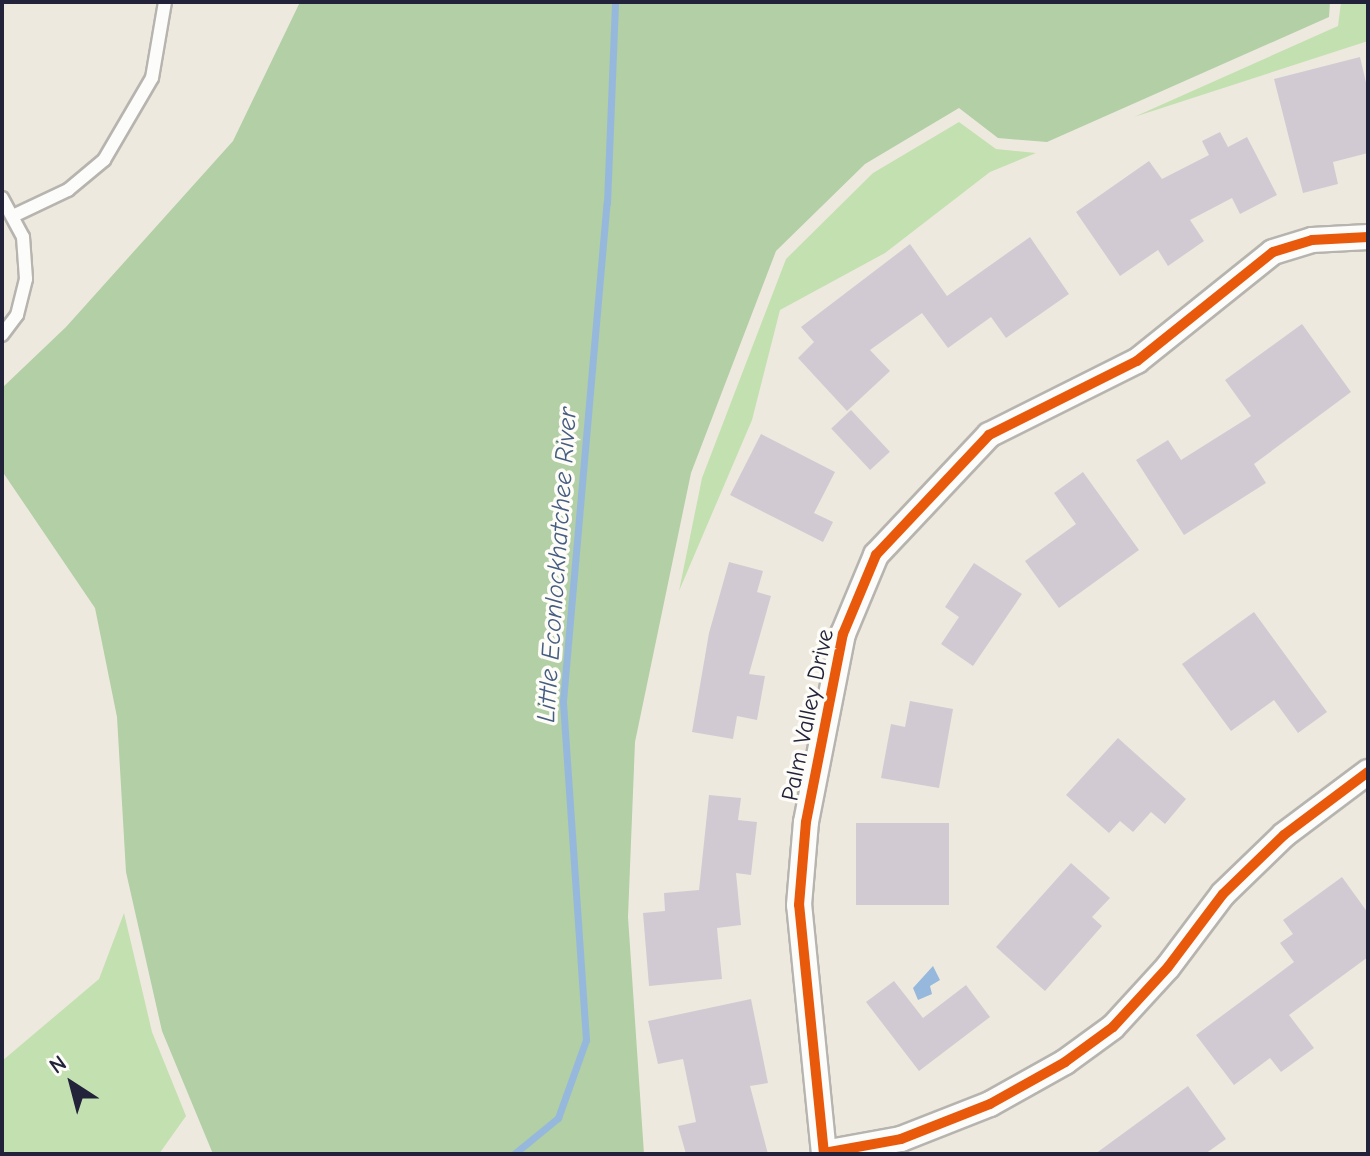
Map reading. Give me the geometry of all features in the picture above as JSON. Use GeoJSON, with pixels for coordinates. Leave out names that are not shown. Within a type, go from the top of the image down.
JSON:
{"type":"FeatureCollection","features":[{"type":"Feature","properties":{"kind":"street","name":"Palm Valley Drive"},"geometry":{"type":"LineString","coordinates":[[824,1153],[799,905],[806,822],[843,634],[876,555],[989,435],[1044,403],[1137,361],[1273,252],[1312,240],[1368,237]]}},
{"type":"Feature","properties":{"kind":"street"},"geometry":{"type":"LineString","coordinates":[[824,1153],[901,1139],[990,1104],[1065,1062],[1113,1027],[1168,967],[1223,894],[1284,835],[1368,772]]}},
{"type":"Feature","properties":{"kind":"lane"},"geometry":{"type":"LineString","coordinates":[[13,216],[68,190],[104,160],[152,78],[165,2]]}},
{"type":"Feature","properties":{"kind":"lane"},"geometry":{"type":"LineString","coordinates":[[2,198],[23,237],[26,279],[17,315],[2,335]]}},
{"type":"Feature","properties":{"kind":"green space"},"geometry":{"type":"Polygon","coordinates":[[[300,2],[1330,2],[1329,17],[1047,142],[998,138],[959,108],[865,164],[776,251],[691,473],[635,742],[628,917],[644,1154],[213,1154],[162,1031],[126,872],[117,717],[95,608],[2,471],[2,388],[66,327],[233,141],[300,2]]]}},
{"type":"Feature","properties":{"kind":"green space"},"geometry":{"type":"Polygon","coordinates":[[[1341,2],[1368,2],[1368,41],[1134,117],[1338,26],[1341,2]]]}},
{"type":"Feature","properties":{"kind":"green space"},"geometry":{"type":"Polygon","coordinates":[[[959,122],[996,149],[1036,153],[990,172],[885,253],[780,310],[752,420],[679,591],[702,478],[786,259],[873,173],[959,122]]]}},
{"type":"Feature","properties":{"kind":"green space"},"geometry":{"type":"Polygon","coordinates":[[[124,913],[152,1032],[186,1116],[159,1154],[2,1154],[2,1061],[99,979],[124,913]]]}},
{"type":"Feature","properties":{"kind":"water"},"geometry":{"type":"Polygon","coordinates":[[[933,966],[940,980],[930,986],[932,994],[918,1000],[913,988],[933,966]]]}},
{"type":"Feature","properties":{"kind":"building"},"geometry":{"type":"Polygon","coordinates":[[[1360,57],[1368,91],[1368,153],[1333,162],[1338,184],[1303,193],[1274,79],[1360,57]]]}},
{"type":"Feature","properties":{"kind":"building"},"geometry":{"type":"Polygon","coordinates":[[[1220,132],[1228,147],[1247,137],[1277,195],[1240,214],[1232,198],[1190,220],[1204,241],[1168,266],[1158,250],[1120,276],[1076,212],[1149,161],[1162,179],[1209,155],[1202,141],[1220,132]]]}},
{"type":"Feature","properties":{"kind":"building"},"geometry":{"type":"Polygon","coordinates":[[[1030,237],[1069,294],[1006,338],[991,317],[948,348],[922,313],[870,350],[890,371],[847,411],[798,358],[814,342],[801,327],[910,244],[947,296],[1030,237]]]}},
{"type":"Feature","properties":{"kind":"building"},"geometry":{"type":"Polygon","coordinates":[[[1302,324],[1351,392],[1254,464],[1266,483],[1184,535],[1136,460],[1168,440],[1181,460],[1251,416],[1225,380],[1302,324]]]}},
{"type":"Feature","properties":{"kind":"building"},"geometry":{"type":"Polygon","coordinates":[[[851,410],[890,452],[870,470],[831,428],[851,410]]]}},
{"type":"Feature","properties":{"kind":"building"},"geometry":{"type":"Polygon","coordinates":[[[761,434],[835,472],[814,513],[833,522],[823,542],[730,495],[761,434]]]}},
{"type":"Feature","properties":{"kind":"building"},"geometry":{"type":"Polygon","coordinates":[[[1083,472],[1139,550],[1059,608],[1025,561],[1076,524],[1054,493],[1083,472]]]}},
{"type":"Feature","properties":{"kind":"building"},"geometry":{"type":"Polygon","coordinates":[[[729,562],[763,571],[757,592],[771,596],[749,674],[765,676],[757,720],[737,716],[733,739],[692,732],[709,633],[729,562]]]}},
{"type":"Feature","properties":{"kind":"building"},"geometry":{"type":"Polygon","coordinates":[[[974,563],[1022,594],[973,666],[941,644],[959,617],[945,607],[974,563]]]}},
{"type":"Feature","properties":{"kind":"building"},"geometry":{"type":"Polygon","coordinates":[[[1254,612],[1327,712],[1298,733],[1274,700],[1231,731],[1182,664],[1254,612]]]}},
{"type":"Feature","properties":{"kind":"building"},"geometry":{"type":"Polygon","coordinates":[[[910,701],[953,709],[939,788],[881,778],[891,724],[905,727],[910,701]]]}},
{"type":"Feature","properties":{"kind":"building"},"geometry":{"type":"Polygon","coordinates":[[[1118,738],[1186,799],[1165,824],[1151,812],[1133,832],[1120,821],[1109,833],[1066,795],[1118,738]]]}},
{"type":"Feature","properties":{"kind":"building"},"geometry":{"type":"Polygon","coordinates":[[[709,795],[741,798],[738,820],[757,822],[751,875],[736,873],[741,925],[717,928],[722,979],[649,986],[643,913],[665,911],[664,893],[699,890],[709,795]]]}},
{"type":"Feature","properties":{"kind":"building"},"geometry":{"type":"Polygon","coordinates":[[[856,823],[949,823],[949,905],[856,905],[856,823]]]}},
{"type":"Feature","properties":{"kind":"building"},"geometry":{"type":"Polygon","coordinates":[[[1071,863],[1110,898],[1092,917],[1102,926],[1045,991],[996,947],[1071,863]]]}},
{"type":"Feature","properties":{"kind":"building"},"geometry":{"type":"Polygon","coordinates":[[[1342,877],[1368,913],[1368,957],[1289,1015],[1314,1048],[1281,1072],[1270,1058],[1234,1085],[1196,1035],[1294,962],[1280,943],[1293,934],[1283,920],[1342,877]]]}},
{"type":"Feature","properties":{"kind":"building"},"geometry":{"type":"Polygon","coordinates":[[[894,981],[923,1018],[966,985],[990,1017],[919,1071],[866,1002],[894,981]]]}},
{"type":"Feature","properties":{"kind":"building"},"geometry":{"type":"Polygon","coordinates":[[[751,999],[768,1083],[750,1086],[768,1154],[686,1154],[678,1126],[696,1122],[683,1059],[658,1064],[648,1021],[751,999]]]}},
{"type":"Feature","properties":{"kind":"building"},"geometry":{"type":"Polygon","coordinates":[[[1188,1086],[1226,1139],[1205,1154],[1095,1154],[1188,1086]]]}},
{"type":"Feature","properties":{"kind":"waterway","name":"Little Econlockhatchee River"},"geometry":{"type":"LineString","coordinates":[[514,1154],[558,1118],[586,1040],[563,701],[607,203],[615,2]]}},
{"type":"Feature","properties":{"kind":"cycle path"},"geometry":{"type":"LineString","coordinates":[[824,1154],[799,905],[806,822],[843,634],[876,555],[989,435],[1137,361],[1273,252],[1312,240],[1368,237]]}},
{"type":"Feature","properties":{"kind":"cycle path"},"geometry":{"type":"LineString","coordinates":[[824,1153],[901,1139],[990,1104],[1065,1062],[1113,1027],[1168,967],[1223,894],[1284,835],[1368,772]]}}]}
